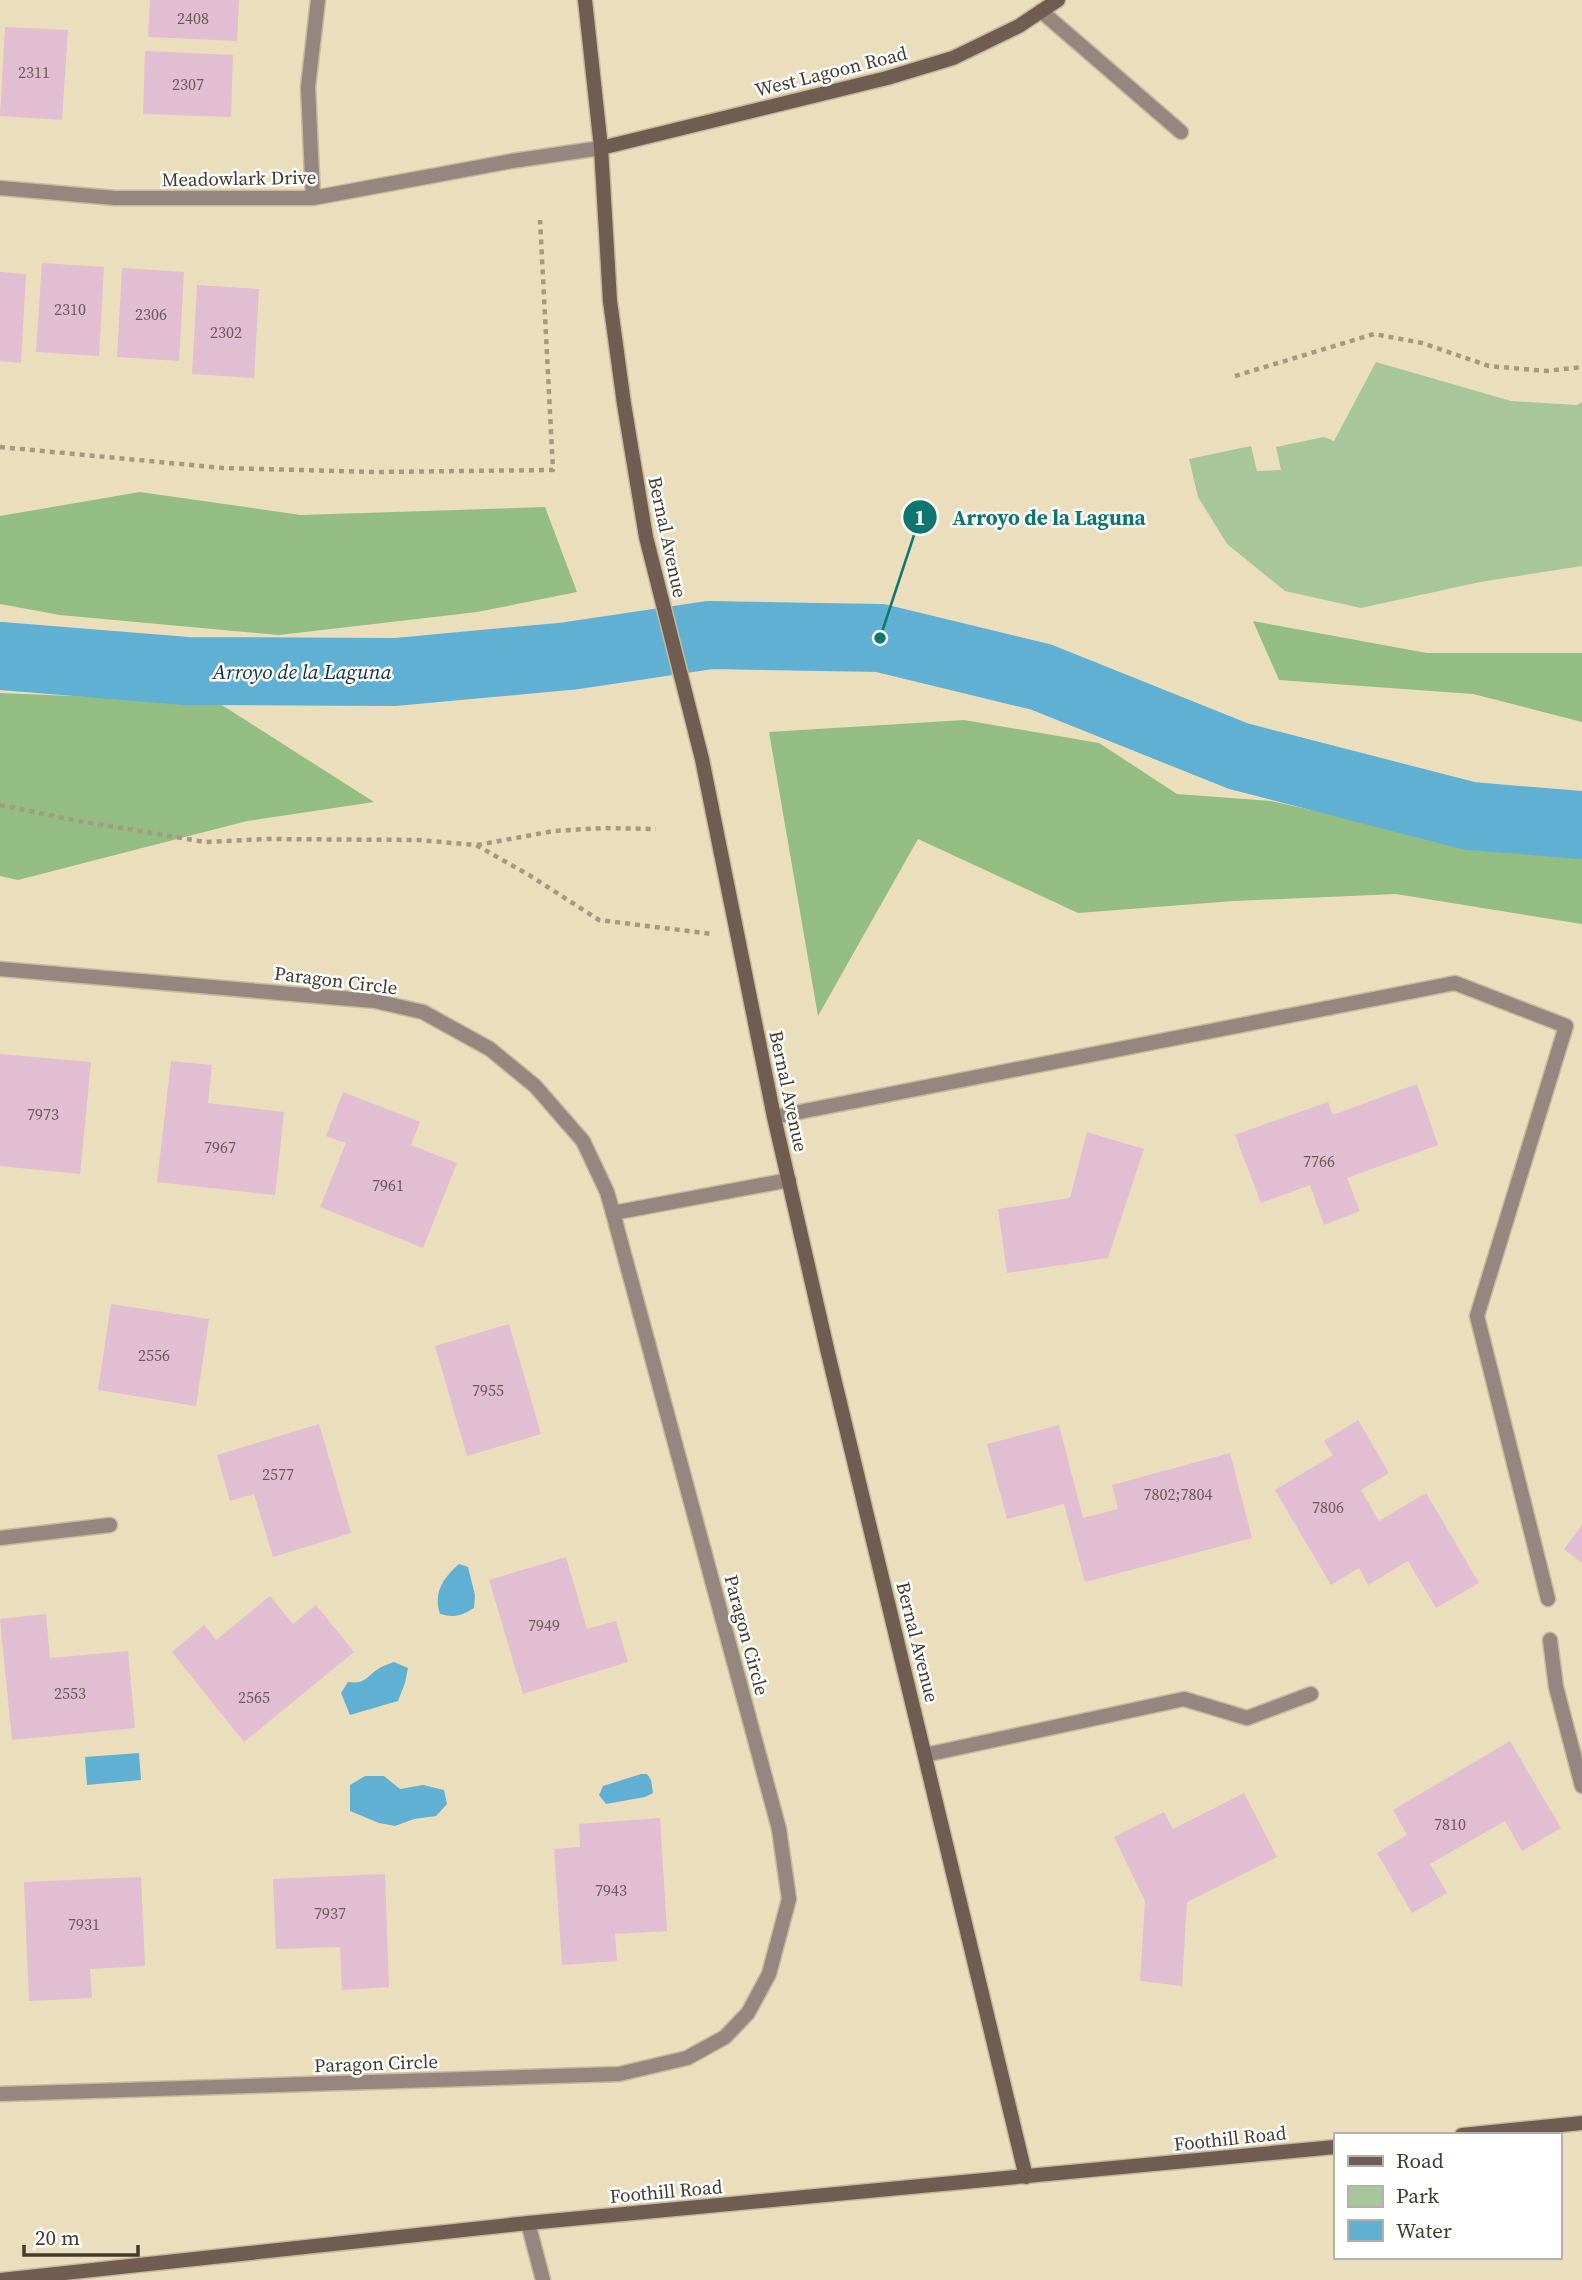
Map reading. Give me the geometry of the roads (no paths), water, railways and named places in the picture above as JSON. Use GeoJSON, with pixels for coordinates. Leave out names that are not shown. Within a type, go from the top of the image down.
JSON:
{"type":"FeatureCollection","features":[{"type":"Feature","properties":{"kind":"main road","name":"Bernal Avenue"},"geometry":{"type":"LineString","coordinates":[[585,0],[601,148],[610,301],[646,537],[702,759],[774,1118],[1026,2177]]}},
{"type":"Feature","properties":{"kind":"main road","name":"West Lagoon Road"},"geometry":{"type":"LineString","coordinates":[[601,148],[887,78],[953,58],[1019,26],[1058,0]]}},
{"type":"Feature","properties":{"kind":"main road"},"geometry":{"type":"LineString","coordinates":[[1481,2133],[1582,2123]]}},
{"type":"Feature","properties":{"kind":"main road","name":"Foothill Road"},"geometry":{"type":"LineString","coordinates":[[0,2280],[528,2223],[1334,2147]]}},
{"type":"Feature","properties":{"kind":"street"},"geometry":{"type":"LineString","coordinates":[[313,198],[308,87],[317,0]]}},
{"type":"Feature","properties":{"kind":"street"},"geometry":{"type":"LineString","coordinates":[[1041,11],[1181,132]]}},
{"type":"Feature","properties":{"kind":"street","name":"Meadowlark Drive"},"geometry":{"type":"LineString","coordinates":[[0,188],[115,198],[313,198],[512,161],[601,148]]}},
{"type":"Feature","properties":{"kind":"street","name":"Paragon Circle"},"geometry":{"type":"LineString","coordinates":[[0,969],[375,1001],[424,1012],[490,1049],[535,1086],[583,1141],[607,1192],[613,1213],[779,1829],[789,1899],[769,1974],[748,2013],[725,2037],[687,2058],[619,2074],[0,2094]]}},
{"type":"Feature","properties":{"kind":"street"},"geometry":{"type":"LineString","coordinates":[[774,1118],[1455,983],[1566,1026],[1477,1316],[1548,1599]]}},
{"type":"Feature","properties":{"kind":"street"},"geometry":{"type":"LineString","coordinates":[[613,1213],[789,1180]]}},
{"type":"Feature","properties":{"kind":"street"},"geometry":{"type":"LineString","coordinates":[[0,1538],[110,1525]]}},
{"type":"Feature","properties":{"kind":"street"},"geometry":{"type":"LineString","coordinates":[[1550,1640],[1556,1687],[1582,1786]]}},
{"type":"Feature","properties":{"kind":"street"},"geometry":{"type":"LineString","coordinates":[[926,1755],[1184,1699],[1247,1718],[1311,1694]]}},
{"type":"Feature","properties":{"kind":"street"},"geometry":{"type":"LineString","coordinates":[[528,2223],[543,2280]]}},
{"type":"Feature","properties":{"kind":"water"},"geometry":{"type":"Polygon","coordinates":[[[459,1564],[468,1567],[475,1595],[474,1608],[458,1616],[440,1614],[438,1599],[441,1586],[459,1564]]]}},
{"type":"Feature","properties":{"kind":"water"},"geometry":{"type":"Polygon","coordinates":[[[394,1662],[408,1668],[398,1701],[350,1715],[341,1693],[348,1682],[365,1680],[380,1668],[394,1662]]]}},
{"type":"Feature","properties":{"kind":"water"},"geometry":{"type":"Polygon","coordinates":[[[139,1753],[141,1780],[87,1785],[85,1757],[139,1753]]]}},
{"type":"Feature","properties":{"kind":"water"},"geometry":{"type":"Polygon","coordinates":[[[647,1774],[651,1780],[653,1793],[606,1804],[599,1795],[603,1786],[647,1774]]]}},
{"type":"Feature","properties":{"kind":"water"},"geometry":{"type":"Polygon","coordinates":[[[365,1776],[384,1776],[400,1789],[423,1785],[444,1790],[447,1804],[436,1816],[414,1819],[395,1826],[379,1823],[350,1811],[350,1785],[365,1776]]]}},
{"type":"Feature","properties":{"kind":"waterway","name":"Arroyo de la Laguna"},"geometry":{"type":"LineString","coordinates":[[0,656],[186,671],[395,672],[569,656],[710,635],[880,638],[1041,677],[1238,756],[1470,816],[1582,825]]}},
{"type":"Feature","properties":{"kind":"place","name":"Arroyo de la Laguna"},"geometry":{"type":"Point","coordinates":[880,638]}}]}
